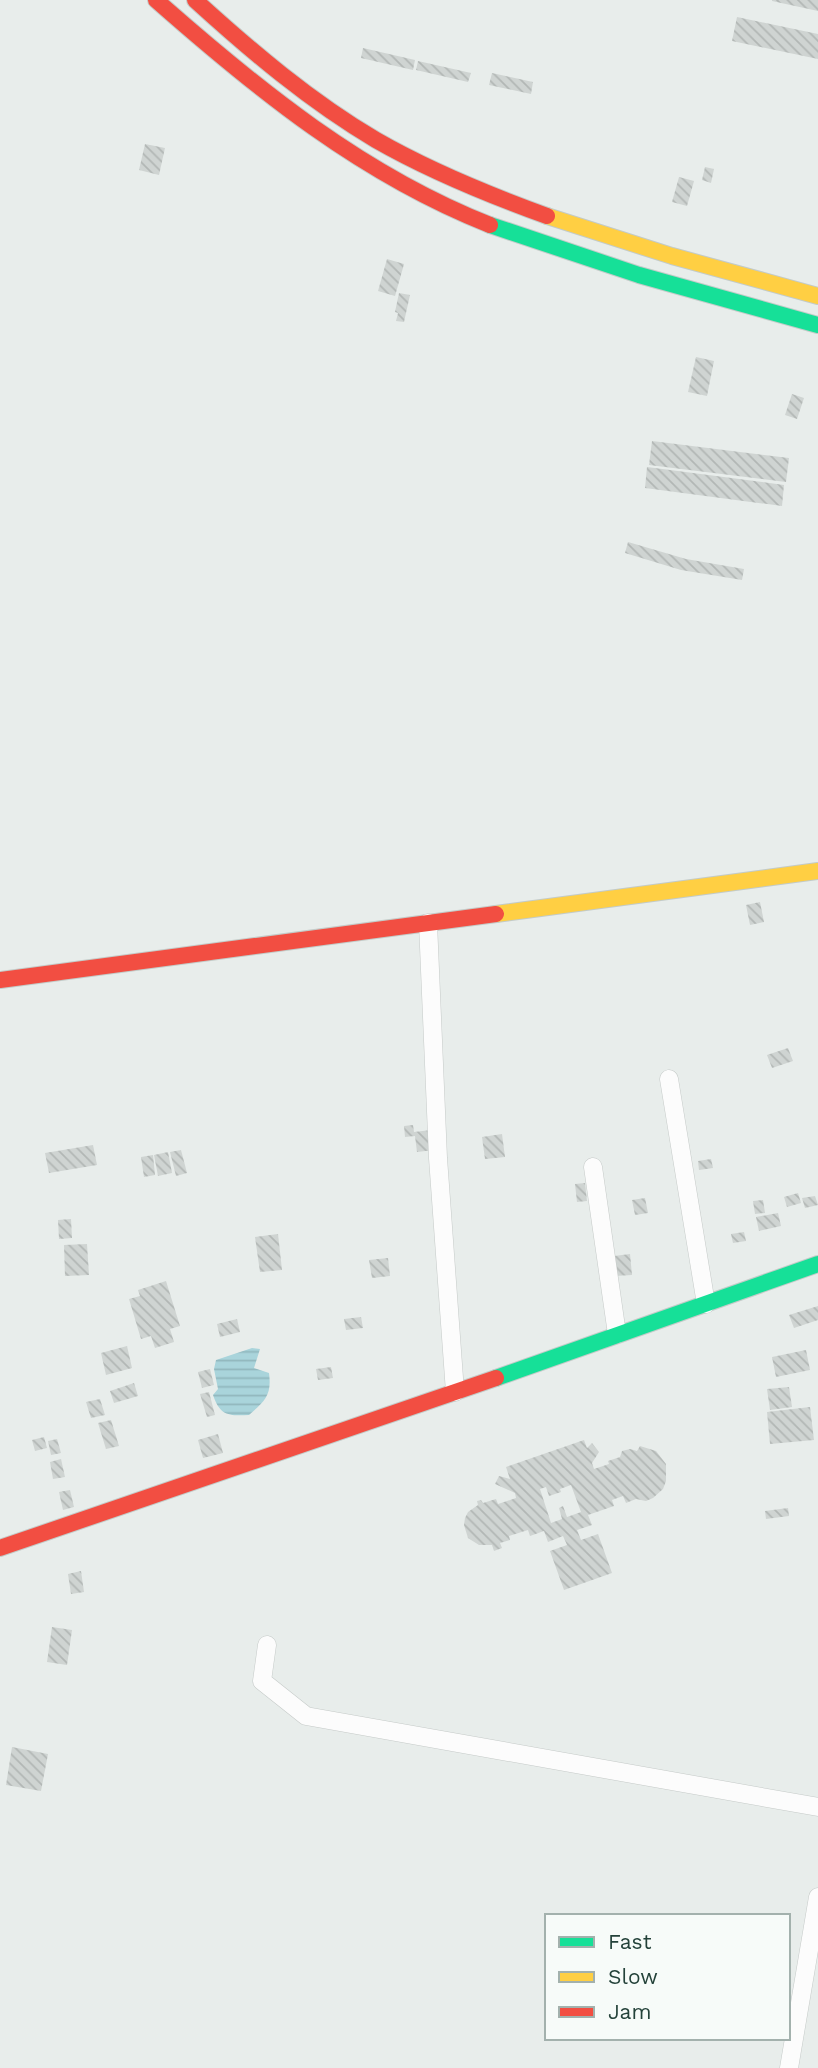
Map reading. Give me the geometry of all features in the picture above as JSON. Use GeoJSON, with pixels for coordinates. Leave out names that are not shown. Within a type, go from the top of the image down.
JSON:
{"type":"FeatureCollection","features":[{"type":"Feature","properties":{"kind":"main road"},"geometry":{"type":"LineString","coordinates":[[156,0],[254,86],[309,127],[362,162],[421,195],[471,217],[574,255],[818,326]]}},
{"type":"Feature","properties":{"kind":"main road"},"geometry":{"type":"LineString","coordinates":[[195,0],[267,64],[371,137],[464,184],[497,199],[614,239],[818,296]]}},
{"type":"Feature","properties":{"kind":"main road"},"geometry":{"type":"LineString","coordinates":[[0,980],[818,871]]}},
{"type":"Feature","properties":{"kind":"main road"},"geometry":{"type":"LineString","coordinates":[[0,1548],[818,1264]]}},
{"type":"Feature","properties":{"kind":"street"},"geometry":{"type":"LineString","coordinates":[[429,923],[438,1158],[455,1392]]}},
{"type":"Feature","properties":{"kind":"street"},"geometry":{"type":"LineString","coordinates":[[670,1079],[706,1304]]}},
{"type":"Feature","properties":{"kind":"street"},"geometry":{"type":"LineString","coordinates":[[593,1167],[617,1334]]}},
{"type":"Feature","properties":{"kind":"street"},"geometry":{"type":"LineString","coordinates":[[267,1645],[262,1681],[306,1716],[818,1807]]}},
{"type":"Feature","properties":{"kind":"street"},"geometry":{"type":"LineString","coordinates":[[789,2068],[818,1903]]}},
{"type":"Feature","properties":{"kind":"water"},"geometry":{"type":"Polygon","coordinates":[[[252,1348],[260,1349],[254,1368],[269,1373],[268,1392],[249,1415],[226,1413],[219,1407],[213,1395],[218,1389],[214,1369],[216,1360],[252,1348]]]}},
{"type":"Feature","properties":{"kind":"building"},"geometry":{"type":"Polygon","coordinates":[[[818,0],[818,11],[772,1],[818,0]]]}},
{"type":"Feature","properties":{"kind":"building"},"geometry":{"type":"Polygon","coordinates":[[[737,17],[818,34],[818,59],[732,41],[737,17]]]}},
{"type":"Feature","properties":{"kind":"building"},"geometry":{"type":"Polygon","coordinates":[[[363,48],[415,60],[413,70],[361,58],[363,48]]]}},
{"type":"Feature","properties":{"kind":"building"},"geometry":{"type":"Polygon","coordinates":[[[418,61],[471,73],[468,82],[416,70],[418,61]]]}},
{"type":"Feature","properties":{"kind":"building"},"geometry":{"type":"Polygon","coordinates":[[[492,73],[533,82],[531,94],[489,85],[492,73]]]}},
{"type":"Feature","properties":{"kind":"building"},"geometry":{"type":"Polygon","coordinates":[[[145,144],[165,148],[159,175],[139,170],[145,144]]]}},
{"type":"Feature","properties":{"kind":"building"},"geometry":{"type":"Polygon","coordinates":[[[705,167],[714,169],[711,183],[702,180],[705,167]]]}},
{"type":"Feature","properties":{"kind":"building"},"geometry":{"type":"Polygon","coordinates":[[[679,177],[694,181],[687,206],[672,202],[679,177]]]}},
{"type":"Feature","properties":{"kind":"building"},"geometry":{"type":"Polygon","coordinates":[[[387,259],[404,264],[395,296],[378,291],[387,259]]]}},
{"type":"Feature","properties":{"kind":"building"},"geometry":{"type":"Polygon","coordinates":[[[399,293],[410,295],[404,322],[396,321],[399,293]]]}},
{"type":"Feature","properties":{"kind":"building"},"geometry":{"type":"Polygon","coordinates":[[[696,357],[714,361],[707,396],[688,392],[696,357]]]}},
{"type":"Feature","properties":{"kind":"building"},"geometry":{"type":"Polygon","coordinates":[[[792,394],[804,398],[797,419],[785,415],[792,394]]]}},
{"type":"Feature","properties":{"kind":"building"},"geometry":{"type":"Polygon","coordinates":[[[652,441],[789,458],[786,482],[649,465],[652,441]]]}},
{"type":"Feature","properties":{"kind":"building"},"geometry":{"type":"Polygon","coordinates":[[[647,467],[784,485],[782,506],[645,488],[647,467]]]}},
{"type":"Feature","properties":{"kind":"building"},"geometry":{"type":"Polygon","coordinates":[[[628,542],[686,559],[744,569],[742,580],[681,570],[625,553],[628,542]]]}},
{"type":"Feature","properties":{"kind":"building"},"geometry":{"type":"Polygon","coordinates":[[[760,902],[764,922],[750,925],[746,905],[760,902]]]}},
{"type":"Feature","properties":{"kind":"building"},"geometry":{"type":"Polygon","coordinates":[[[788,1048],[793,1061],[772,1068],[767,1055],[788,1048]]]}},
{"type":"Feature","properties":{"kind":"building"},"geometry":{"type":"Polygon","coordinates":[[[413,1125],[414,1132],[431,1130],[434,1150],[417,1152],[415,1136],[405,1137],[404,1126],[413,1125]]]}},
{"type":"Feature","properties":{"kind":"building"},"geometry":{"type":"Polygon","coordinates":[[[502,1134],[505,1157],[485,1159],[482,1137],[502,1134]]]}},
{"type":"Feature","properties":{"kind":"building"},"geometry":{"type":"Polygon","coordinates":[[[93,1145],[97,1165],[49,1173],[45,1153],[93,1145]]]}},
{"type":"Feature","properties":{"kind":"building"},"geometry":{"type":"Polygon","coordinates":[[[181,1150],[187,1173],[176,1176],[170,1152],[181,1150]]]}},
{"type":"Feature","properties":{"kind":"building"},"geometry":{"type":"Polygon","coordinates":[[[168,1152],[172,1173],[158,1176],[154,1155],[168,1152]]]}},
{"type":"Feature","properties":{"kind":"building"},"geometry":{"type":"Polygon","coordinates":[[[153,1155],[155,1175],[144,1177],[141,1157],[153,1155]]]}},
{"type":"Feature","properties":{"kind":"building"},"geometry":{"type":"Polygon","coordinates":[[[711,1159],[713,1168],[699,1170],[698,1161],[711,1159]]]}},
{"type":"Feature","properties":{"kind":"building"},"geometry":{"type":"Polygon","coordinates":[[[585,1183],[587,1201],[577,1202],[575,1184],[585,1183]]]}},
{"type":"Feature","properties":{"kind":"building"},"geometry":{"type":"Polygon","coordinates":[[[798,1193],[801,1203],[787,1207],[784,1197],[798,1193]]]}},
{"type":"Feature","properties":{"kind":"building"},"geometry":{"type":"Polygon","coordinates":[[[815,1196],[818,1205],[805,1208],[802,1198],[815,1196]]]}},
{"type":"Feature","properties":{"kind":"building"},"geometry":{"type":"Polygon","coordinates":[[[645,1198],[648,1213],[635,1215],[632,1200],[645,1198]]]}},
{"type":"Feature","properties":{"kind":"building"},"geometry":{"type":"Polygon","coordinates":[[[763,1200],[765,1213],[755,1214],[753,1201],[763,1200]]]}},
{"type":"Feature","properties":{"kind":"building"},"geometry":{"type":"Polygon","coordinates":[[[778,1213],[781,1226],[759,1231],[756,1217],[778,1213]]]}},
{"type":"Feature","properties":{"kind":"building"},"geometry":{"type":"Polygon","coordinates":[[[71,1219],[72,1238],[59,1239],[58,1220],[71,1219]]]}},
{"type":"Feature","properties":{"kind":"building"},"geometry":{"type":"Polygon","coordinates":[[[744,1232],[746,1241],[733,1243],[731,1234],[744,1232]]]}},
{"type":"Feature","properties":{"kind":"building"},"geometry":{"type":"Polygon","coordinates":[[[278,1234],[282,1270],[260,1272],[255,1237],[278,1234]]]}},
{"type":"Feature","properties":{"kind":"building"},"geometry":{"type":"Polygon","coordinates":[[[87,1244],[89,1275],[65,1276],[64,1245],[87,1244]]]}},
{"type":"Feature","properties":{"kind":"building"},"geometry":{"type":"Polygon","coordinates":[[[630,1254],[632,1275],[615,1276],[614,1256],[630,1254]]]}},
{"type":"Feature","properties":{"kind":"building"},"geometry":{"type":"Polygon","coordinates":[[[388,1258],[390,1276],[372,1278],[369,1260],[388,1258]]]}},
{"type":"Feature","properties":{"kind":"building"},"geometry":{"type":"Polygon","coordinates":[[[166,1281],[180,1326],[170,1329],[174,1342],[155,1348],[151,1336],[141,1339],[129,1299],[140,1296],[138,1290],[166,1281]]]}},
{"type":"Feature","properties":{"kind":"building"},"geometry":{"type":"Polygon","coordinates":[[[818,1306],[818,1320],[794,1328],[789,1315],[818,1306]]]}},
{"type":"Feature","properties":{"kind":"building"},"geometry":{"type":"Polygon","coordinates":[[[361,1317],[363,1328],[346,1330],[344,1319],[361,1317]]]}},
{"type":"Feature","properties":{"kind":"building"},"geometry":{"type":"Polygon","coordinates":[[[237,1319],[240,1332],[220,1337],[217,1324],[237,1319]]]}},
{"type":"Feature","properties":{"kind":"building"},"geometry":{"type":"Polygon","coordinates":[[[127,1346],[132,1368],[106,1375],[101,1353],[127,1346]]]}},
{"type":"Feature","properties":{"kind":"building"},"geometry":{"type":"Polygon","coordinates":[[[806,1350],[810,1370],[776,1377],[772,1357],[806,1350]]]}},
{"type":"Feature","properties":{"kind":"building"},"geometry":{"type":"Polygon","coordinates":[[[331,1367],[333,1378],[318,1380],[316,1369],[331,1367]]]}},
{"type":"Feature","properties":{"kind":"building"},"geometry":{"type":"Polygon","coordinates":[[[210,1369],[214,1385],[202,1388],[198,1372],[210,1369]]]}},
{"type":"Feature","properties":{"kind":"building"},"geometry":{"type":"Polygon","coordinates":[[[134,1383],[138,1396],[114,1403],[110,1391],[134,1383]]]}},
{"type":"Feature","properties":{"kind":"building"},"geometry":{"type":"Polygon","coordinates":[[[789,1387],[792,1407],[770,1410],[767,1389],[789,1387]]]}},
{"type":"Feature","properties":{"kind":"building"},"geometry":{"type":"Polygon","coordinates":[[[209,1392],[215,1415],[207,1417],[200,1394],[209,1392]]]}},
{"type":"Feature","properties":{"kind":"building"},"geometry":{"type":"Polygon","coordinates":[[[100,1399],[105,1415],[91,1418],[86,1402],[100,1399]]]}},
{"type":"Feature","properties":{"kind":"building"},"geometry":{"type":"Polygon","coordinates":[[[810,1407],[814,1440],[770,1444],[767,1412],[810,1407]]]}},
{"type":"Feature","properties":{"kind":"building"},"geometry":{"type":"Polygon","coordinates":[[[111,1420],[119,1446],[106,1449],[98,1423],[111,1420]]]}},
{"type":"Feature","properties":{"kind":"building"},"geometry":{"type":"Polygon","coordinates":[[[218,1434],[223,1453],[203,1458],[198,1440],[218,1434]]]}},
{"type":"Feature","properties":{"kind":"building"},"geometry":{"type":"Polygon","coordinates":[[[44,1437],[47,1448],[35,1451],[32,1440],[44,1437]]]}},
{"type":"Feature","properties":{"kind":"building"},"geometry":{"type":"Polygon","coordinates":[[[57,1439],[61,1453],[51,1455],[48,1441],[57,1439]]]}},
{"type":"Feature","properties":{"kind":"building"},"geometry":{"type":"Polygon","coordinates":[[[584,1440],[587,1448],[592,1443],[599,1452],[592,1463],[594,1469],[620,1457],[622,1451],[637,1451],[640,1446],[656,1451],[666,1464],[666,1481],[663,1489],[653,1498],[646,1501],[636,1499],[626,1503],[623,1496],[612,1500],[614,1506],[588,1515],[592,1525],[577,1530],[581,1540],[598,1534],[612,1573],[564,1590],[550,1551],[567,1545],[563,1536],[548,1542],[544,1531],[530,1536],[528,1530],[509,1536],[510,1540],[500,1543],[502,1548],[494,1551],[492,1545],[479,1545],[468,1538],[465,1518],[468,1512],[478,1505],[477,1501],[481,1500],[483,1503],[496,1499],[498,1504],[516,1498],[515,1493],[495,1484],[499,1476],[510,1479],[506,1467],[584,1440]],[[571,1485],[549,1496],[546,1487],[540,1489],[551,1523],[562,1519],[559,1508],[563,1506],[567,1517],[581,1512],[571,1485]]]}},
{"type":"Feature","properties":{"kind":"building"},"geometry":{"type":"Polygon","coordinates":[[[61,1459],[65,1477],[53,1479],[50,1462],[61,1459]]]}},
{"type":"Feature","properties":{"kind":"building"},"geometry":{"type":"Polygon","coordinates":[[[70,1490],[74,1507],[63,1510],[59,1492],[70,1490]]]}},
{"type":"Feature","properties":{"kind":"building"},"geometry":{"type":"Polygon","coordinates":[[[788,1508],[789,1516],[766,1519],[765,1511],[788,1508]]]}},
{"type":"Feature","properties":{"kind":"building"},"geometry":{"type":"Polygon","coordinates":[[[81,1571],[84,1592],[71,1594],[68,1574],[81,1571]]]}},
{"type":"Feature","properties":{"kind":"building"},"geometry":{"type":"Polygon","coordinates":[[[52,1627],[72,1630],[67,1665],[47,1662],[52,1627]]]}},
{"type":"Feature","properties":{"kind":"building"},"geometry":{"type":"Polygon","coordinates":[[[12,1747],[48,1754],[41,1791],[6,1785],[12,1747]]]}},
{"type":"Feature","properties":{"kind":"traffic: fast"},"geometry":{"type":"LineString","coordinates":[[490,225],[639,275],[818,325]]}},
{"type":"Feature","properties":{"kind":"traffic: fast"},"geometry":{"type":"LineString","coordinates":[[496,1378],[818,1264]]}},
{"type":"Feature","properties":{"kind":"traffic: slow"},"geometry":{"type":"LineString","coordinates":[[547,216],[672,256],[818,296]]}},
{"type":"Feature","properties":{"kind":"traffic: slow"},"geometry":{"type":"LineString","coordinates":[[496,914],[818,871]]}},
{"type":"Feature","properties":{"kind":"traffic: jam"},"geometry":{"type":"LineString","coordinates":[[156,0],[273,98],[355,156],[443,205],[490,225]]}},
{"type":"Feature","properties":{"kind":"traffic: jam"},"geometry":{"type":"LineString","coordinates":[[195,0],[282,74],[328,109],[376,140],[460,182],[547,216]]}},
{"type":"Feature","properties":{"kind":"traffic: jam"},"geometry":{"type":"LineString","coordinates":[[0,980],[496,914]]}},
{"type":"Feature","properties":{"kind":"traffic: jam"},"geometry":{"type":"LineString","coordinates":[[0,1548],[496,1378]]}}]}
